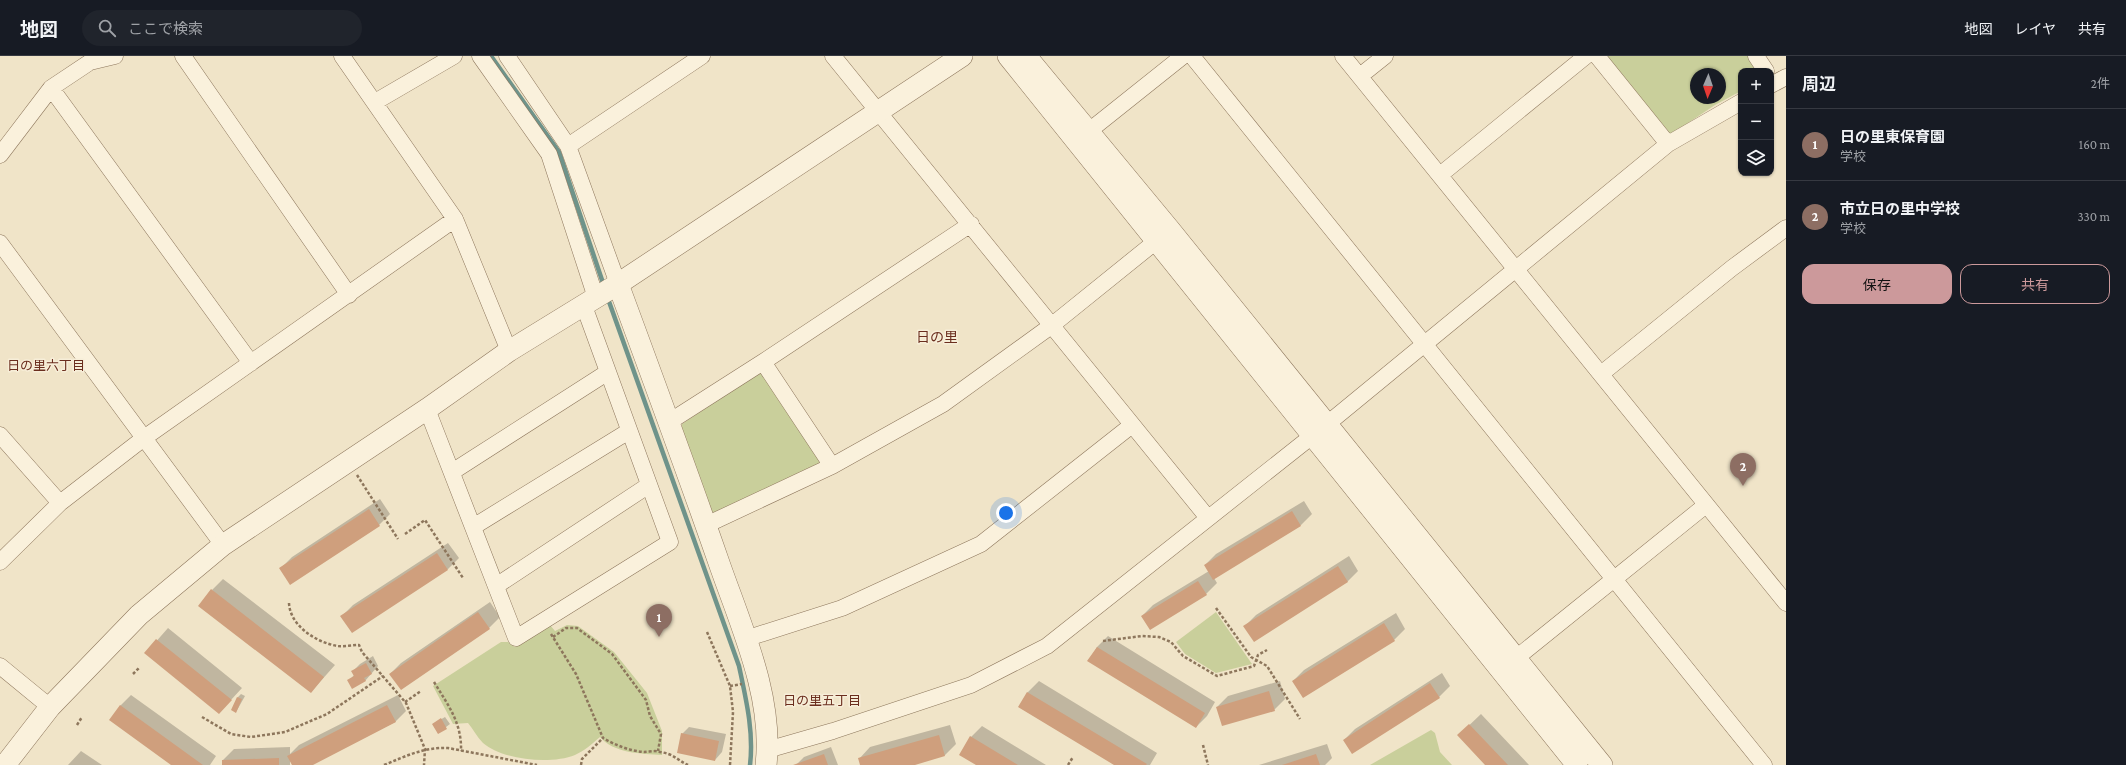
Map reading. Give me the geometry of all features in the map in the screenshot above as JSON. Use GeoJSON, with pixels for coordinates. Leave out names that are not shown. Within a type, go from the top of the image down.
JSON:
{"type":"FeatureCollection","features":[{"type":"Feature","properties":{"kind":"street"},"geometry":{"type":"LineString","coordinates":[[0,155],[51,88],[90,62],[115,56]]}},
{"type":"Feature","properties":{"kind":"street"},"geometry":{"type":"LineString","coordinates":[[183,56],[349,294]]}},
{"type":"Feature","properties":{"kind":"street"},"geometry":{"type":"LineString","coordinates":[[342,56],[455,219],[509,352]]}},
{"type":"Feature","properties":{"kind":"street"},"geometry":{"type":"LineString","coordinates":[[375,102],[454,56]]}},
{"type":"Feature","properties":{"kind":"street"},"geometry":{"type":"LineString","coordinates":[[427,409],[516,638],[670,542],[608,372],[549,154],[480,56]]}},
{"type":"Feature","properties":{"kind":"street"},"geometry":{"type":"LineString","coordinates":[[507,56],[568,146],[669,422],[746,639],[762,694],[767,757],[833,731],[971,685],[1047,646],[1319,430],[1668,144],[1738,104]]}},
{"type":"Feature","properties":{"kind":"street"},"geometry":{"type":"LineString","coordinates":[[568,146],[702,56]]}},
{"type":"Feature","properties":{"kind":"street"},"geometry":{"type":"LineString","coordinates":[[833,56],[971,224],[1051,326],[1208,518]]}},
{"type":"Feature","properties":{"kind":"street"},"geometry":{"type":"LineString","coordinates":[[5,765],[50,707],[139,615],[223,545],[427,409],[509,352],[618,284],[962,56]]}},
{"type":"Feature","properties":{"kind":"street"},"geometry":{"type":"LineString","coordinates":[[1008,56],[1163,236],[1319,430],[1577,765]]}},
{"type":"Feature","properties":{"kind":"street"},"geometry":{"type":"LineString","coordinates":[[1026,56],[1089,131],[1163,236]]}},
{"type":"Feature","properties":{"kind":"street"},"geometry":{"type":"LineString","coordinates":[[1089,131],[1183,56]]}},
{"type":"Feature","properties":{"kind":"street"},"geometry":{"type":"LineString","coordinates":[[1192,56],[1764,765]]}},
{"type":"Feature","properties":{"kind":"street"},"geometry":{"type":"LineString","coordinates":[[1343,56],[1786,603]]}},
{"type":"Feature","properties":{"kind":"street"},"geometry":{"type":"LineString","coordinates":[[1360,76],[1385,56]]}},
{"type":"Feature","properties":{"kind":"street"},"geometry":{"type":"LineString","coordinates":[[1440,175],[1586,56]]}},
{"type":"Feature","properties":{"kind":"street"},"geometry":{"type":"LineString","coordinates":[[1597,56],[1668,144]]}},
{"type":"Feature","properties":{"kind":"street"},"geometry":{"type":"LineString","coordinates":[[1756,56],[1765,68]]}},
{"type":"Feature","properties":{"kind":"street"},"geometry":{"type":"LineString","coordinates":[[51,88],[252,363]]}},
{"type":"Feature","properties":{"kind":"street"},"geometry":{"type":"LineString","coordinates":[[0,562],[60,503],[144,438],[455,219]]}},
{"type":"Feature","properties":{"kind":"street"},"geometry":{"type":"LineString","coordinates":[[669,422],[763,362],[971,224]]}},
{"type":"Feature","properties":{"kind":"street"},"geometry":{"type":"LineString","coordinates":[[1601,374],[1732,268],[1786,228]]}},
{"type":"Feature","properties":{"kind":"street"},"geometry":{"type":"LineString","coordinates":[[706,525],[832,466],[943,404],[1051,326],[1163,236]]}},
{"type":"Feature","properties":{"kind":"street"},"geometry":{"type":"LineString","coordinates":[[0,243],[223,545]]}},
{"type":"Feature","properties":{"kind":"street"},"geometry":{"type":"LineString","coordinates":[[763,362],[832,466]]}},
{"type":"Feature","properties":{"kind":"street"},"geometry":{"type":"LineString","coordinates":[[452,472],[608,372]]}},
{"type":"Feature","properties":{"kind":"street"},"geometry":{"type":"LineString","coordinates":[[746,639],[842,608],[981,544],[1132,425]]}},
{"type":"Feature","properties":{"kind":"street"},"geometry":{"type":"LineString","coordinates":[[1319,430],[1515,659],[1602,765]]}},
{"type":"Feature","properties":{"kind":"street"},"geometry":{"type":"LineString","coordinates":[[474,527],[629,431]]}},
{"type":"Feature","properties":{"kind":"street"},"geometry":{"type":"LineString","coordinates":[[0,435],[60,503]]}},
{"type":"Feature","properties":{"kind":"street"},"geometry":{"type":"LineString","coordinates":[[496,586],[649,486]]}},
{"type":"Feature","properties":{"kind":"street"},"geometry":{"type":"LineString","coordinates":[[1515,659],[1706,505]]}},
{"type":"Feature","properties":{"kind":"street"},"geometry":{"type":"LineString","coordinates":[[0,666],[50,707]]}},
{"type":"Feature","properties":{"kind":"path"},"geometry":{"type":"LineString","coordinates":[[349,461],[398,539]]}},
{"type":"Feature","properties":{"kind":"path"},"geometry":{"type":"LineString","coordinates":[[405,534],[425,520],[463,578]]}},
{"type":"Feature","properties":{"kind":"path"},"geometry":{"type":"LineString","coordinates":[[289,603],[293,620],[304,630],[319,640],[337,646],[359,645],[362,652],[405,702],[425,749],[424,765]]}},
{"type":"Feature","properties":{"kind":"path"},"geometry":{"type":"LineString","coordinates":[[1216,608],[1251,657],[1267,666],[1300,719]]}},
{"type":"Feature","properties":{"kind":"path"},"geometry":{"type":"LineString","coordinates":[[544,621],[576,674],[603,738],[625,748],[644,752],[658,751],[677,757],[688,765]]}},
{"type":"Feature","properties":{"kind":"path"},"geometry":{"type":"LineString","coordinates":[[553,637],[566,628],[577,628],[612,654],[646,700],[650,716],[661,734],[658,751]]}},
{"type":"Feature","properties":{"kind":"path"},"geometry":{"type":"LineString","coordinates":[[708,632],[730,686],[733,712],[730,765]]}},
{"type":"Feature","properties":{"kind":"path"},"geometry":{"type":"LineString","coordinates":[[1103,641],[1142,636],[1160,637],[1171,642],[1182,656],[1216,676],[1254,666],[1258,655],[1267,650]]}},
{"type":"Feature","properties":{"kind":"path"},"geometry":{"type":"LineString","coordinates":[[133,674],[139,668]]}},
{"type":"Feature","properties":{"kind":"path"},"geometry":{"type":"LineString","coordinates":[[202,717],[230,734],[251,737],[285,732],[327,714],[383,676]]}},
{"type":"Feature","properties":{"kind":"path"},"geometry":{"type":"LineString","coordinates":[[434,682],[458,724],[462,736],[462,751]]}},
{"type":"Feature","properties":{"kind":"path"},"geometry":{"type":"LineString","coordinates":[[405,702],[420,691]]}},
{"type":"Feature","properties":{"kind":"path"},"geometry":{"type":"LineString","coordinates":[[77,725],[82,717]]}},
{"type":"Feature","properties":{"kind":"path"},"geometry":{"type":"LineString","coordinates":[[581,765],[582,759],[603,738]]}},
{"type":"Feature","properties":{"kind":"path"},"geometry":{"type":"LineString","coordinates":[[1203,745],[1208,765]]}},
{"type":"Feature","properties":{"kind":"path"},"geometry":{"type":"LineString","coordinates":[[384,765],[425,749],[448,748],[537,765]]}},
{"type":"Feature","properties":{"kind":"path"},"geometry":{"type":"LineString","coordinates":[[1068,765],[1073,757]]}},
{"type":"Feature","properties":{"kind":"path"},"geometry":{"type":"LineString","coordinates":[[514,765],[515,761]]}},
{"type":"Feature","properties":{"kind":"green space"},"geometry":{"type":"Polygon","coordinates":[[[1605,56],[1748,56],[1756,68],[1738,68],[1738,93],[1726,99],[1726,68],[1690,68],[1690,104],[1717,104],[1673,133],[1665,133],[1605,56]]]}},
{"type":"Feature","properties":{"kind":"green space"},"geometry":{"type":"Polygon","coordinates":[[[765,372],[820,455],[819,464],[718,514],[710,512],[681,432],[682,424],[758,373],[765,372]]]}},
{"type":"Feature","properties":{"kind":"green space"},"geometry":{"type":"Polygon","coordinates":[[[1216,612],[1252,664],[1216,673],[1185,654],[1176,642],[1216,612]]]}},
{"type":"Feature","properties":{"kind":"green space"},"geometry":{"type":"Polygon","coordinates":[[[550,625],[555,631],[567,625],[578,626],[614,652],[647,693],[662,731],[662,755],[628,752],[612,746],[600,737],[575,755],[553,760],[527,759],[514,757],[492,749],[481,741],[468,723],[453,724],[433,686],[501,642],[508,642],[515,647],[550,625]]]}},
{"type":"Feature","properties":{"kind":"green space"},"geometry":{"type":"Polygon","coordinates":[[[1431,730],[1435,733],[1440,752],[1452,765],[1370,765],[1431,730]]]}},
{"type":"Feature","properties":{"kind":"building"},"geometry":{"type":"Polygon","coordinates":[[[369,509],[380,526],[290,585],[279,568],[369,509]]]}},
{"type":"Feature","properties":{"kind":"building"},"geometry":{"type":"Polygon","coordinates":[[[1292,511],[1301,526],[1213,580],[1204,565],[1292,511]]]}},
{"type":"Feature","properties":{"kind":"building"},"geometry":{"type":"Polygon","coordinates":[[[437,553],[448,570],[352,633],[340,616],[437,553]]]}},
{"type":"Feature","properties":{"kind":"building"},"geometry":{"type":"Polygon","coordinates":[[[1338,566],[1348,582],[1254,642],[1243,626],[1338,566]]]}},
{"type":"Feature","properties":{"kind":"building"},"geometry":{"type":"Polygon","coordinates":[[[1198,581],[1207,595],[1150,630],[1141,616],[1198,581]]]}},
{"type":"Feature","properties":{"kind":"building"},"geometry":{"type":"Polygon","coordinates":[[[211,589],[324,677],[311,693],[198,606],[211,589]]]}},
{"type":"Feature","properties":{"kind":"building"},"geometry":{"type":"Polygon","coordinates":[[[478,612],[490,629],[401,690],[389,674],[478,612]]]}},
{"type":"Feature","properties":{"kind":"building"},"geometry":{"type":"Polygon","coordinates":[[[1384,623],[1395,641],[1303,698],[1292,681],[1384,623]]]}},
{"type":"Feature","properties":{"kind":"building"},"geometry":{"type":"Polygon","coordinates":[[[156,639],[232,700],[219,714],[144,653],[156,639]]]}},
{"type":"Feature","properties":{"kind":"building"},"geometry":{"type":"Polygon","coordinates":[[[1097,647],[1205,713],[1196,728],[1087,661],[1097,647]]]}},
{"type":"Feature","properties":{"kind":"building"},"geometry":{"type":"Polygon","coordinates":[[[366,663],[372,674],[364,678],[366,681],[352,689],[347,680],[354,676],[351,671],[366,663]]]}},
{"type":"Feature","properties":{"kind":"building"},"geometry":{"type":"Polygon","coordinates":[[[1430,683],[1440,698],[1352,754],[1343,740],[1430,683]]]}},
{"type":"Feature","properties":{"kind":"building"},"geometry":{"type":"Polygon","coordinates":[[[1269,691],[1275,711],[1222,726],[1216,707],[1269,691]]]}},
{"type":"Feature","properties":{"kind":"building"},"geometry":{"type":"Polygon","coordinates":[[[1027,692],[1147,764],[1114,765],[1018,707],[1027,692]]]}},
{"type":"Feature","properties":{"kind":"building"},"geometry":{"type":"Polygon","coordinates":[[[237,697],[242,699],[236,713],[231,710],[237,697]]]}},
{"type":"Feature","properties":{"kind":"building"},"geometry":{"type":"Polygon","coordinates":[[[120,705],[203,765],[171,765],[109,720],[120,705]]]}},
{"type":"Feature","properties":{"kind":"building"},"geometry":{"type":"Polygon","coordinates":[[[387,705],[396,722],[313,765],[292,765],[287,756],[387,705]]]}},
{"type":"Feature","properties":{"kind":"building"},"geometry":{"type":"Polygon","coordinates":[[[441,718],[447,729],[438,734],[432,724],[441,718]]]}},
{"type":"Feature","properties":{"kind":"building"},"geometry":{"type":"Polygon","coordinates":[[[1469,724],[1508,765],[1485,765],[1457,735],[1469,724]]]}},
{"type":"Feature","properties":{"kind":"building"},"geometry":{"type":"Polygon","coordinates":[[[681,733],[719,741],[715,761],[677,753],[681,733]]]}},
{"type":"Feature","properties":{"kind":"building"},"geometry":{"type":"Polygon","coordinates":[[[939,735],[945,756],[915,765],[860,765],[858,758],[939,735]]]}},
{"type":"Feature","properties":{"kind":"building"},"geometry":{"type":"Polygon","coordinates":[[[970,736],[1018,765],[976,765],[959,755],[970,736]]]}},
{"type":"Feature","properties":{"kind":"building"},"geometry":{"type":"Polygon","coordinates":[[[824,754],[828,765],[793,765],[824,754]]]}},
{"type":"Feature","properties":{"kind":"building"},"geometry":{"type":"Polygon","coordinates":[[[1316,754],[1320,765],[1282,765],[1316,754]]]}},
{"type":"Feature","properties":{"kind":"building"},"geometry":{"type":"Polygon","coordinates":[[[279,758],[279,765],[222,765],[222,760],[279,758]]]}},
{"type":"Feature","properties":{"kind":"waterway"},"geometry":{"type":"LineString","coordinates":[[491,56],[559,152],[604,286]]}},
{"type":"Feature","properties":{"kind":"waterway"},"geometry":{"type":"LineString","coordinates":[[607,296],[739,666],[747,703],[750,728],[750,765]]}},
{"type":"Feature","properties":{"kind":"place","name":"市立日の里中学校"},"geometry":{"type":"Point","coordinates":[1743,486]}},
{"type":"Feature","properties":{"kind":"place","name":"日の里東保育園"},"geometry":{"type":"Point","coordinates":[659,637]}},
{"type":"Feature","properties":{"kind":"district","name":"日の里"},"geometry":{"type":"Point","coordinates":[937,337]}},
{"type":"Feature","properties":{"kind":"district","name":"日の里六丁目"},"geometry":{"type":"Point","coordinates":[46,365]}},
{"type":"Feature","properties":{"kind":"district","name":"日の里五丁目"},"geometry":{"type":"Point","coordinates":[822,700]}}]}
